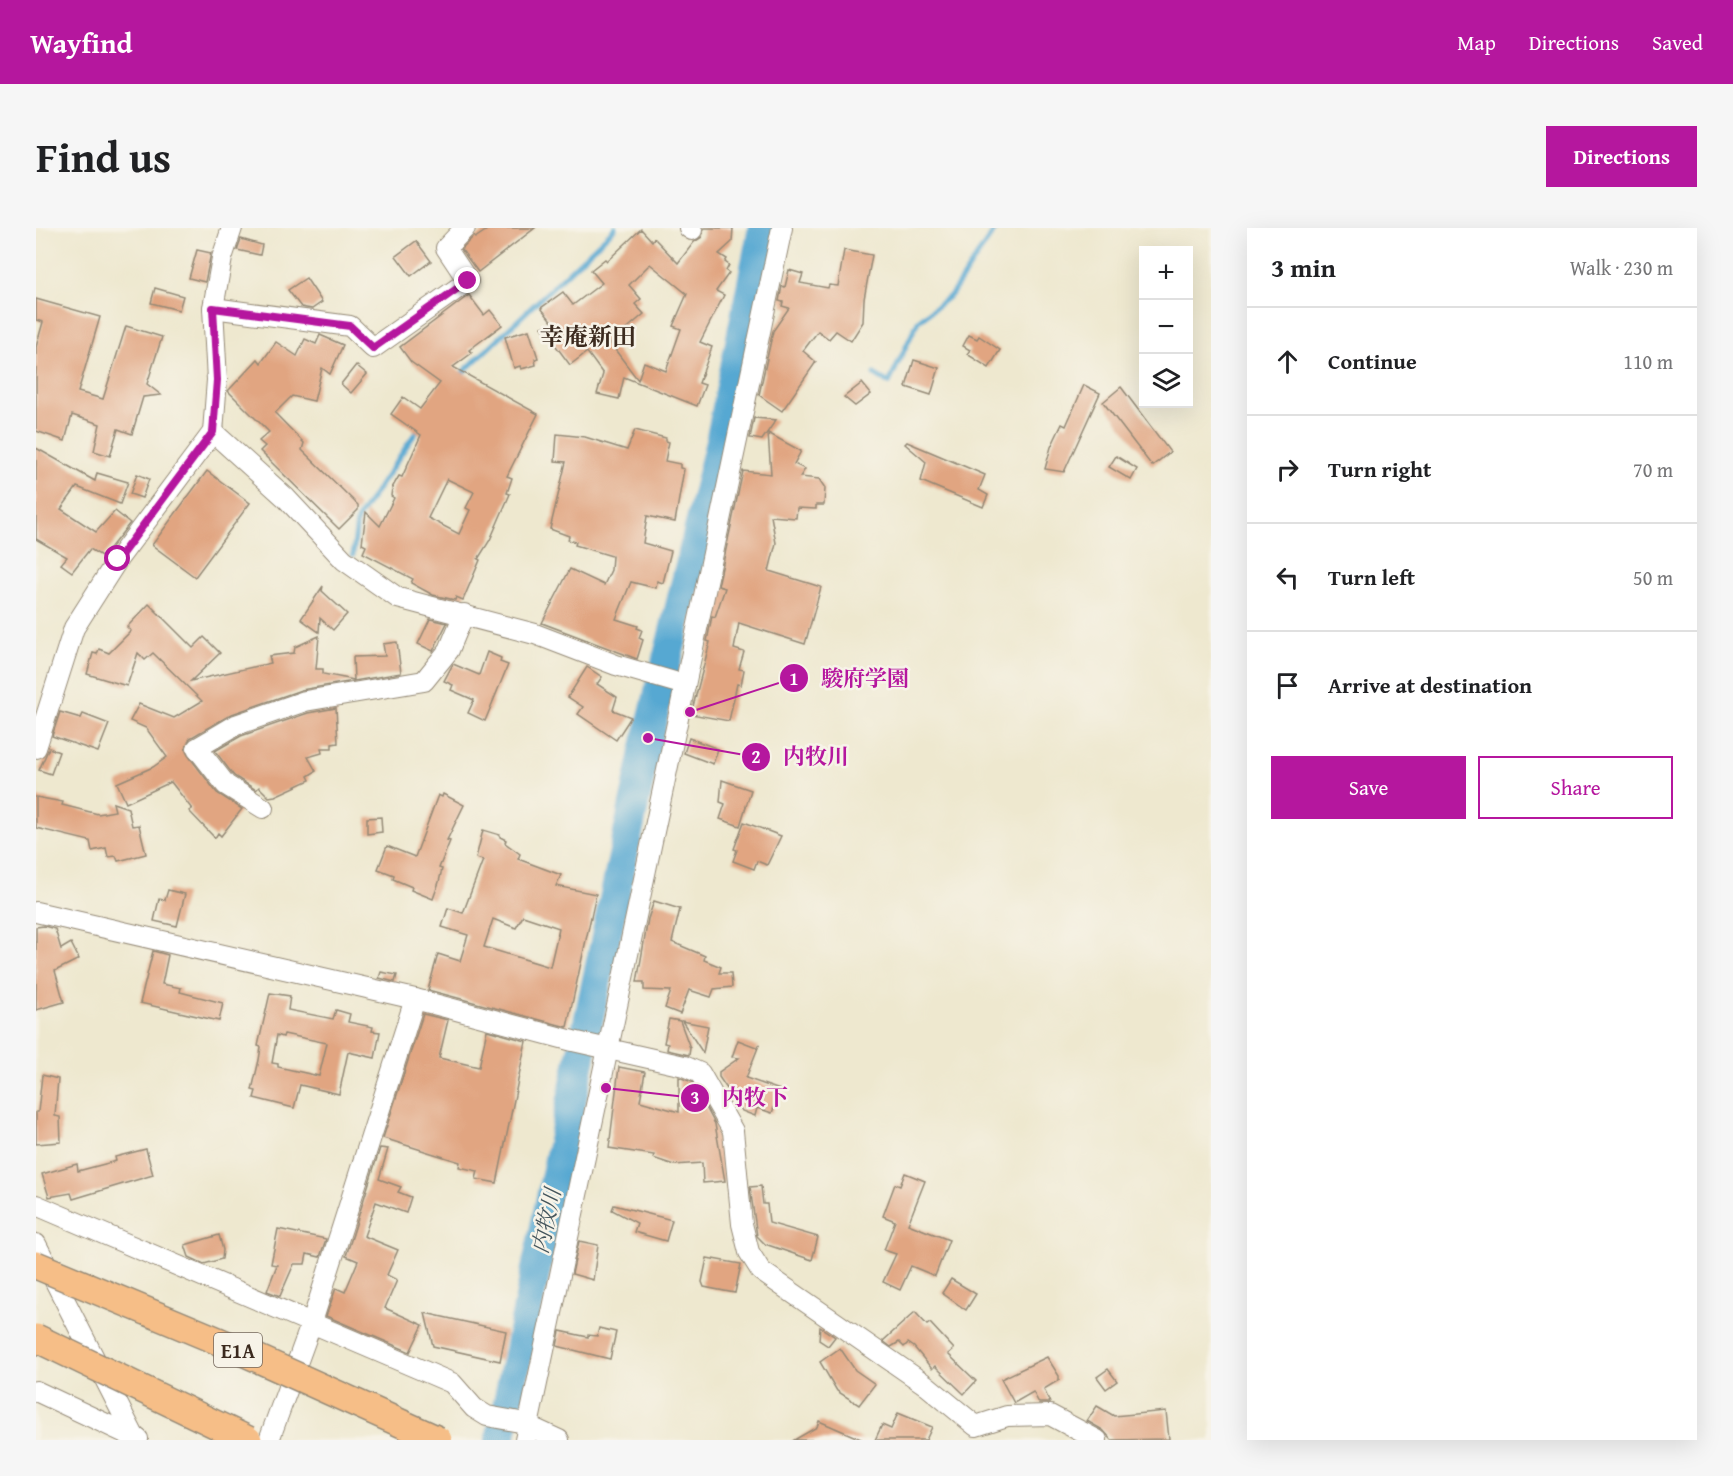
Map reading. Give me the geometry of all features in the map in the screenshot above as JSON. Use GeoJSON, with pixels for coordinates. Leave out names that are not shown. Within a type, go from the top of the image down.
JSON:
{"type":"FeatureCollection","features":[{"type":"Feature","properties":{"kind":"highway","name":"E1A"},"geometry":{"type":"LineString","coordinates":[[36,1264],[230,1346],[438,1440]]}},
{"type":"Feature","properties":{"kind":"highway"},"geometry":{"type":"LineString","coordinates":[[36,1338],[248,1440]]}},
{"type":"Feature","properties":{"kind":"street"},"geometry":{"type":"LineString","coordinates":[[36,748],[74,628],[118,559],[213,432],[217,380],[213,308],[222,258],[232,228]]}},
{"type":"Feature","properties":{"kind":"street"},"geometry":{"type":"LineString","coordinates":[[524,1429],[679,683],[782,228]]}},
{"type":"Feature","properties":{"kind":"street"},"geometry":{"type":"LineString","coordinates":[[213,308],[350,326],[373,348],[468,281],[446,248],[458,230]]}},
{"type":"Feature","properties":{"kind":"street"},"geometry":{"type":"LineString","coordinates":[[213,432],[286,498],[344,560],[369,581],[398,598],[535,634],[648,675],[679,683]]}},
{"type":"Feature","properties":{"kind":"street"},"geometry":{"type":"LineString","coordinates":[[263,808],[226,785],[197,748],[236,725],[305,701],[424,681],[449,650],[464,614]]}},
{"type":"Feature","properties":{"kind":"street"},"geometry":{"type":"LineString","coordinates":[[36,912],[415,999],[573,1041],[684,1066],[700,1074],[733,1131],[742,1224],[749,1252],[761,1270],[926,1385],[976,1426],[1007,1416],[1050,1415],[1097,1440]]}},
{"type":"Feature","properties":{"kind":"street"},"geometry":{"type":"LineString","coordinates":[[269,1440],[312,1322],[415,999]]}},
{"type":"Feature","properties":{"kind":"street"},"geometry":{"type":"LineString","coordinates":[[36,1205],[452,1383],[474,1408],[487,1416],[559,1440]]}},
{"type":"Feature","properties":{"kind":"street"},"geometry":{"type":"LineString","coordinates":[[36,1244],[137,1439]]}},
{"type":"Feature","properties":{"kind":"street"},"geometry":{"type":"LineString","coordinates":[[36,1391],[137,1439]]}},
{"type":"Feature","properties":{"kind":"building"},"geometry":{"type":"Polygon","coordinates":[[[490,228],[535,228],[478,272],[461,249],[474,236],[475,238],[490,228]]]}},
{"type":"Feature","properties":{"kind":"building"},"geometry":{"type":"Polygon","coordinates":[[[704,228],[733,228],[732,242],[719,254],[727,259],[725,262],[729,265],[726,271],[729,273],[716,291],[724,295],[700,342],[712,347],[699,383],[705,385],[697,406],[624,377],[619,399],[597,394],[603,374],[587,352],[570,365],[542,327],[553,323],[541,308],[563,292],[573,305],[602,283],[591,270],[605,259],[607,261],[641,229],[652,241],[654,238],[678,263],[694,242],[702,237],[704,228]],[[650,264],[629,285],[641,299],[635,304],[644,314],[610,343],[638,380],[644,362],[666,371],[681,329],[673,326],[687,294],[650,264]]]}},
{"type":"Feature","properties":{"kind":"building"},"geometry":{"type":"Polygon","coordinates":[[[241,239],[262,245],[260,255],[237,250],[241,239]]]}},
{"type":"Feature","properties":{"kind":"building"},"geometry":{"type":"Polygon","coordinates":[[[416,241],[431,261],[411,276],[396,256],[416,241]]]}},
{"type":"Feature","properties":{"kind":"building"},"geometry":{"type":"Polygon","coordinates":[[[197,250],[211,253],[205,282],[189,278],[197,250]]]}},
{"type":"Feature","properties":{"kind":"building"},"geometry":{"type":"Polygon","coordinates":[[[844,250],[872,255],[864,299],[863,322],[851,341],[836,331],[829,339],[818,331],[803,351],[816,362],[782,411],[759,395],[773,331],[789,308],[782,306],[783,302],[779,301],[782,286],[785,287],[789,270],[803,274],[800,283],[828,288],[829,285],[838,286],[844,250]]]}},
{"type":"Feature","properties":{"kind":"building"},"geometry":{"type":"Polygon","coordinates":[[[306,278],[322,302],[312,309],[301,307],[288,290],[306,278]]]}},
{"type":"Feature","properties":{"kind":"building"},"geometry":{"type":"Polygon","coordinates":[[[155,288],[183,296],[179,310],[151,303],[155,288]]]}},
{"type":"Feature","properties":{"kind":"building"},"geometry":{"type":"Polygon","coordinates":[[[469,295],[484,315],[490,310],[502,325],[469,350],[472,353],[453,367],[538,414],[507,476],[512,478],[507,493],[510,494],[490,540],[478,559],[480,560],[463,600],[456,597],[455,600],[433,595],[411,583],[413,579],[363,553],[366,546],[362,544],[366,512],[380,526],[394,498],[391,496],[392,488],[399,476],[402,477],[421,435],[391,414],[403,397],[420,409],[440,383],[411,362],[400,347],[469,295]],[[447,479],[428,518],[459,534],[470,510],[466,508],[474,492],[447,479]]]}},
{"type":"Feature","properties":{"kind":"building"},"geometry":{"type":"Polygon","coordinates":[[[36,299],[100,317],[78,392],[103,399],[126,326],[162,337],[147,384],[161,395],[143,397],[132,434],[118,429],[110,456],[94,451],[100,424],[72,415],[65,441],[36,431],[36,347],[43,322],[36,320],[36,299]]]}},
{"type":"Feature","properties":{"kind":"building"},"geometry":{"type":"Polygon","coordinates":[[[529,330],[538,358],[535,359],[536,365],[521,369],[520,366],[514,368],[505,337],[529,330]]]}},
{"type":"Feature","properties":{"kind":"building"},"geometry":{"type":"Polygon","coordinates":[[[320,335],[343,345],[330,374],[322,368],[314,401],[292,396],[275,413],[304,443],[302,450],[358,505],[358,510],[339,529],[260,451],[265,446],[259,441],[269,432],[228,391],[258,359],[261,363],[276,342],[297,356],[305,339],[316,344],[320,335]]]}},
{"type":"Feature","properties":{"kind":"building"},"geometry":{"type":"Polygon","coordinates":[[[969,335],[977,339],[979,336],[1000,350],[989,368],[967,354],[970,350],[963,346],[969,335]]]}},
{"type":"Feature","properties":{"kind":"building"},"geometry":{"type":"Polygon","coordinates":[[[914,360],[939,368],[931,395],[906,387],[914,360]]]}},
{"type":"Feature","properties":{"kind":"building"},"geometry":{"type":"Polygon","coordinates":[[[356,365],[367,374],[351,393],[341,384],[356,365]]]}},
{"type":"Feature","properties":{"kind":"building"},"geometry":{"type":"Polygon","coordinates":[[[862,383],[871,394],[855,406],[844,397],[862,383]]]}},
{"type":"Feature","properties":{"kind":"building"},"geometry":{"type":"Polygon","coordinates":[[[1084,385],[1100,393],[1064,472],[1045,469],[1051,447],[1062,424],[1066,426],[1084,385]]]}},
{"type":"Feature","properties":{"kind":"building"},"geometry":{"type":"Polygon","coordinates":[[[1121,387],[1170,452],[1152,466],[1103,402],[1121,387]]]}},
{"type":"Feature","properties":{"kind":"building"},"geometry":{"type":"Polygon","coordinates":[[[754,418],[776,420],[762,440],[750,438],[754,418]]]}},
{"type":"Feature","properties":{"kind":"building"},"geometry":{"type":"Polygon","coordinates":[[[635,430],[666,438],[669,442],[665,461],[680,464],[680,468],[684,469],[675,522],[647,516],[643,543],[671,551],[663,583],[657,581],[656,588],[631,582],[616,619],[638,626],[637,628],[642,630],[639,638],[643,640],[637,659],[542,623],[570,569],[604,585],[611,570],[612,556],[575,545],[576,542],[568,540],[569,536],[550,529],[566,462],[555,461],[557,434],[585,437],[627,450],[635,430]]]}},
{"type":"Feature","properties":{"kind":"building"},"geometry":{"type":"Polygon","coordinates":[[[768,433],[801,451],[794,464],[805,469],[800,477],[819,479],[825,488],[824,505],[816,505],[816,509],[797,508],[796,518],[771,516],[776,543],[769,571],[821,587],[805,644],[739,623],[734,649],[744,652],[739,669],[744,670],[741,685],[737,684],[729,721],[691,714],[710,642],[707,641],[712,616],[715,617],[725,588],[718,586],[743,471],[771,474],[768,433]]]}},
{"type":"Feature","properties":{"kind":"building"},"geometry":{"type":"Polygon","coordinates":[[[907,442],[985,475],[979,490],[988,495],[983,507],[921,481],[926,462],[905,444],[907,442]]]}},
{"type":"Feature","properties":{"kind":"building"},"geometry":{"type":"Polygon","coordinates":[[[36,448],[95,481],[97,473],[128,482],[120,504],[77,487],[61,509],[96,532],[115,511],[130,523],[103,557],[90,549],[72,572],[61,564],[67,557],[36,539],[36,448]]]}},
{"type":"Feature","properties":{"kind":"building"},"geometry":{"type":"Polygon","coordinates":[[[1116,456],[1137,469],[1131,480],[1109,467],[1116,456]]]}},
{"type":"Feature","properties":{"kind":"building"},"geometry":{"type":"Polygon","coordinates":[[[207,471],[250,503],[195,577],[152,545],[207,471]]]}},
{"type":"Feature","properties":{"kind":"building"},"geometry":{"type":"Polygon","coordinates":[[[137,474],[149,479],[142,498],[130,494],[137,474]]]}},
{"type":"Feature","properties":{"kind":"building"},"geometry":{"type":"Polygon","coordinates":[[[323,586],[322,591],[347,614],[333,630],[320,618],[319,632],[301,619],[323,586]]]}},
{"type":"Feature","properties":{"kind":"building"},"geometry":{"type":"Polygon","coordinates":[[[149,604],[193,648],[204,637],[220,653],[191,681],[271,663],[269,656],[294,653],[295,647],[319,636],[316,669],[323,669],[323,674],[354,680],[353,657],[385,656],[383,644],[397,642],[401,673],[301,690],[232,714],[190,738],[185,749],[188,755],[217,793],[242,809],[221,836],[218,833],[215,838],[189,811],[192,809],[171,782],[126,803],[117,783],[153,767],[167,757],[146,728],[130,721],[139,704],[174,718],[202,701],[153,653],[145,660],[138,653],[127,686],[87,674],[93,653],[97,654],[99,649],[109,653],[131,631],[127,627],[149,604]]]}},
{"type":"Feature","properties":{"kind":"building"},"geometry":{"type":"Polygon","coordinates":[[[430,619],[447,623],[433,651],[418,644],[430,619]]]}},
{"type":"Feature","properties":{"kind":"building"},"geometry":{"type":"Polygon","coordinates":[[[487,652],[501,658],[500,662],[508,665],[485,721],[468,713],[474,700],[451,690],[453,685],[444,681],[453,664],[479,675],[487,652]]]}},
{"type":"Feature","properties":{"kind":"building"},"geometry":{"type":"Polygon","coordinates":[[[587,667],[602,677],[597,684],[617,697],[613,710],[631,717],[616,740],[578,714],[583,707],[568,697],[587,667]]]}},
{"type":"Feature","properties":{"kind":"building"},"geometry":{"type":"Polygon","coordinates":[[[336,708],[338,743],[332,744],[332,748],[321,748],[322,753],[308,757],[316,771],[308,776],[310,780],[275,796],[269,797],[259,787],[256,790],[234,776],[215,751],[241,736],[308,713],[336,708]]]}},
{"type":"Feature","properties":{"kind":"building"},"geometry":{"type":"Polygon","coordinates":[[[60,712],[81,718],[83,714],[109,724],[98,752],[52,736],[60,712]]]}},
{"type":"Feature","properties":{"kind":"building"},"geometry":{"type":"Polygon","coordinates":[[[689,738],[718,749],[713,764],[684,753],[689,738]]]}},
{"type":"Feature","properties":{"kind":"building"},"geometry":{"type":"Polygon","coordinates":[[[49,748],[59,752],[51,774],[39,770],[49,748]]]}},
{"type":"Feature","properties":{"kind":"building"},"geometry":{"type":"Polygon","coordinates":[[[722,780],[751,790],[740,826],[720,819],[725,804],[720,802],[722,780]]]}},
{"type":"Feature","properties":{"kind":"building"},"geometry":{"type":"Polygon","coordinates":[[[443,794],[464,805],[447,840],[450,841],[439,868],[442,869],[433,899],[411,890],[412,887],[393,879],[394,875],[378,869],[387,846],[415,857],[438,795],[442,797],[443,794]]]}},
{"type":"Feature","properties":{"kind":"building"},"geometry":{"type":"Polygon","coordinates":[[[36,797],[63,802],[62,805],[98,814],[115,811],[113,803],[128,808],[132,826],[139,825],[146,854],[118,861],[116,856],[108,857],[106,848],[92,851],[90,841],[36,828],[36,797]]]}},
{"type":"Feature","properties":{"kind":"building"},"geometry":{"type":"Polygon","coordinates":[[[381,817],[382,832],[367,834],[367,818],[381,817]]]}},
{"type":"Feature","properties":{"kind":"building"},"geometry":{"type":"Polygon","coordinates":[[[744,822],[781,836],[767,865],[757,861],[754,869],[733,861],[737,850],[734,849],[744,822]]]}},
{"type":"Feature","properties":{"kind":"building"},"geometry":{"type":"Polygon","coordinates":[[[483,830],[500,835],[506,840],[505,843],[520,854],[518,859],[561,875],[556,886],[596,894],[567,1027],[428,990],[438,954],[460,961],[468,935],[442,927],[448,908],[463,913],[483,860],[476,858],[483,830]],[[523,916],[516,928],[493,919],[484,947],[550,967],[559,928],[523,916]]]}},
{"type":"Feature","properties":{"kind":"building"},"geometry":{"type":"Polygon","coordinates":[[[168,890],[185,894],[177,926],[154,921],[159,899],[165,900],[168,890]]]}},
{"type":"Feature","properties":{"kind":"building"},"geometry":{"type":"Polygon","coordinates":[[[654,901],[680,909],[672,942],[705,956],[704,960],[721,967],[719,973],[731,973],[732,987],[714,989],[711,997],[689,990],[680,1014],[665,1008],[671,991],[644,990],[644,982],[637,982],[648,919],[654,901]]]}},
{"type":"Feature","properties":{"kind":"building"},"geometry":{"type":"Polygon","coordinates":[[[44,926],[55,929],[61,949],[71,943],[79,959],[55,971],[64,1002],[36,1010],[36,927],[44,926]]]}},
{"type":"Feature","properties":{"kind":"building"},"geometry":{"type":"Polygon","coordinates":[[[153,951],[168,955],[162,984],[181,988],[180,992],[223,1003],[219,1021],[140,1003],[153,951]]]}},
{"type":"Feature","properties":{"kind":"building"},"geometry":{"type":"Polygon","coordinates":[[[381,972],[397,975],[395,982],[379,978],[381,972]]]}},
{"type":"Feature","properties":{"kind":"building"},"geometry":{"type":"Polygon","coordinates":[[[270,993],[290,996],[288,1010],[333,1019],[336,1010],[350,1014],[348,1022],[373,1027],[372,1031],[380,1032],[375,1058],[348,1052],[339,1094],[300,1085],[294,1108],[254,1098],[256,1091],[252,1090],[261,1047],[258,1046],[270,993]],[[284,1034],[283,1037],[277,1035],[272,1063],[278,1064],[278,1067],[319,1076],[327,1043],[284,1034]]]}},
{"type":"Feature","properties":{"kind":"building"},"geometry":{"type":"Polygon","coordinates":[[[423,1014],[448,1020],[439,1058],[479,1067],[487,1030],[526,1041],[497,1183],[476,1179],[478,1171],[459,1167],[460,1162],[383,1138],[423,1014]]]}},
{"type":"Feature","properties":{"kind":"building"},"geometry":{"type":"Polygon","coordinates":[[[669,1019],[680,1021],[690,1048],[689,1055],[667,1050],[668,1044],[664,1043],[669,1019]]]}},
{"type":"Feature","properties":{"kind":"building"},"geometry":{"type":"Polygon","coordinates":[[[682,1021],[708,1026],[703,1053],[682,1021]]]}},
{"type":"Feature","properties":{"kind":"building"},"geometry":{"type":"Polygon","coordinates":[[[738,1040],[756,1047],[759,1045],[746,1078],[780,1090],[772,1113],[757,1108],[755,1116],[742,1111],[719,1077],[719,1072],[739,1058],[732,1057],[738,1040]]]}},
{"type":"Feature","properties":{"kind":"building"},"geometry":{"type":"Polygon","coordinates":[[[619,1067],[645,1072],[640,1101],[679,1112],[679,1077],[692,1082],[715,1124],[725,1181],[703,1183],[702,1163],[674,1165],[653,1158],[654,1155],[609,1148],[619,1067]]]}},
{"type":"Feature","properties":{"kind":"building"},"geometry":{"type":"Polygon","coordinates":[[[42,1075],[58,1079],[55,1116],[60,1117],[61,1142],[36,1144],[36,1112],[38,1112],[42,1075]]]}},
{"type":"Feature","properties":{"kind":"building"},"geometry":{"type":"Polygon","coordinates":[[[380,1148],[388,1149],[379,1179],[401,1187],[398,1192],[411,1197],[406,1213],[376,1202],[364,1236],[398,1250],[387,1275],[397,1280],[385,1308],[423,1325],[410,1352],[326,1316],[336,1288],[345,1292],[358,1261],[346,1256],[380,1148]]]}},
{"type":"Feature","properties":{"kind":"building"},"geometry":{"type":"Polygon","coordinates":[[[146,1149],[153,1175],[73,1199],[71,1193],[49,1197],[42,1174],[77,1164],[78,1171],[116,1161],[115,1157],[146,1149]]]}},
{"type":"Feature","properties":{"kind":"building"},"geometry":{"type":"Polygon","coordinates":[[[905,1173],[925,1181],[908,1224],[949,1240],[935,1276],[911,1266],[900,1290],[883,1282],[896,1254],[884,1250],[895,1221],[883,1216],[895,1184],[900,1186],[905,1173]]]}},
{"type":"Feature","properties":{"kind":"building"},"geometry":{"type":"Polygon","coordinates":[[[761,1186],[763,1204],[767,1204],[769,1223],[818,1237],[812,1260],[765,1244],[757,1236],[750,1187],[761,1186]]]}},
{"type":"Feature","properties":{"kind":"building"},"geometry":{"type":"Polygon","coordinates":[[[614,1205],[672,1220],[666,1241],[634,1232],[637,1223],[612,1210],[614,1205]]]}},
{"type":"Feature","properties":{"kind":"building"},"geometry":{"type":"Polygon","coordinates":[[[278,1229],[326,1239],[320,1257],[307,1254],[305,1264],[294,1264],[280,1296],[267,1291],[277,1265],[271,1264],[278,1229]]]}},
{"type":"Feature","properties":{"kind":"building"},"geometry":{"type":"Polygon","coordinates":[[[219,1235],[223,1250],[222,1259],[204,1264],[189,1257],[185,1245],[219,1235]]]}},
{"type":"Feature","properties":{"kind":"building"},"geometry":{"type":"Polygon","coordinates":[[[579,1241],[598,1245],[593,1280],[572,1274],[579,1241]]]}},
{"type":"Feature","properties":{"kind":"building"},"geometry":{"type":"Polygon","coordinates":[[[707,1258],[741,1264],[735,1293],[704,1287],[702,1282],[707,1258]]]}},
{"type":"Feature","properties":{"kind":"building"},"geometry":{"type":"Polygon","coordinates":[[[951,1279],[976,1294],[966,1310],[942,1293],[951,1279]]]}},
{"type":"Feature","properties":{"kind":"building"},"geometry":{"type":"Polygon","coordinates":[[[915,1312],[927,1325],[930,1323],[954,1349],[948,1354],[976,1381],[964,1394],[935,1366],[932,1369],[908,1343],[904,1347],[899,1342],[891,1347],[883,1341],[915,1312]]]}},
{"type":"Feature","properties":{"kind":"building"},"geometry":{"type":"Polygon","coordinates":[[[425,1313],[506,1331],[500,1361],[433,1346],[425,1313]]]}},
{"type":"Feature","properties":{"kind":"building"},"geometry":{"type":"Polygon","coordinates":[[[820,1327],[835,1337],[828,1346],[819,1340],[820,1327]]]}},
{"type":"Feature","properties":{"kind":"building"},"geometry":{"type":"Polygon","coordinates":[[[599,1328],[616,1332],[610,1359],[557,1346],[560,1331],[588,1337],[588,1335],[597,1336],[599,1328]]]}},
{"type":"Feature","properties":{"kind":"building"},"geometry":{"type":"Polygon","coordinates":[[[840,1348],[855,1370],[875,1384],[859,1405],[837,1391],[820,1362],[840,1348]]]}},
{"type":"Feature","properties":{"kind":"building"},"geometry":{"type":"Polygon","coordinates":[[[1047,1357],[1059,1376],[1059,1380],[1044,1389],[1050,1403],[1039,1403],[1033,1392],[1014,1403],[1001,1379],[1047,1357]]]}},
{"type":"Feature","properties":{"kind":"building"},"geometry":{"type":"Polygon","coordinates":[[[1108,1369],[1117,1381],[1106,1389],[1097,1377],[1108,1369]]]}},
{"type":"Feature","properties":{"kind":"building"},"geometry":{"type":"Polygon","coordinates":[[[1097,1406],[1114,1416],[1166,1411],[1169,1439],[1112,1440],[1103,1430],[1087,1421],[1097,1406]]]}},
{"type":"Feature","properties":{"kind":"building"},"geometry":{"type":"Polygon","coordinates":[[[898,1413],[932,1427],[926,1440],[875,1440],[882,1425],[891,1429],[898,1413]]]}},
{"type":"Feature","properties":{"kind":"building"},"geometry":{"type":"Polygon","coordinates":[[[819,1421],[863,1440],[794,1440],[817,1427],[819,1421]]]}},
{"type":"Feature","properties":{"kind":"waterway"},"geometry":{"type":"LineString","coordinates":[[459,376],[615,228]]}},
{"type":"Feature","properties":{"kind":"waterway","name":"内牧川"},"geometry":{"type":"LineString","coordinates":[[500,1440],[648,738],[721,438],[763,228]]}},
{"type":"Feature","properties":{"kind":"waterway"},"geometry":{"type":"LineString","coordinates":[[874,374],[889,383],[918,321],[951,295],[996,228]]}},
{"type":"Feature","properties":{"kind":"waterway"},"geometry":{"type":"LineString","coordinates":[[353,555],[357,520],[420,426]]}},
{"type":"Feature","properties":{"kind":"place","name":"駿府学園"},"geometry":{"type":"Point","coordinates":[690,712]}},
{"type":"Feature","properties":{"kind":"place","name":"内牧川"},"geometry":{"type":"Point","coordinates":[648,738]}},
{"type":"Feature","properties":{"kind":"place","name":"内牧下"},"geometry":{"type":"Point","coordinates":[606,1088]}},
{"type":"Feature","properties":{"kind":"district","name":"幸庵新田"},"geometry":{"type":"Point","coordinates":[588,336]}},
{"type":"Feature","properties":{"kind":"route"},"geometry":{"type":"LineString","coordinates":[[118,559],[213,432],[217,380],[213,308],[350,326],[373,348],[468,281]]}}]}
